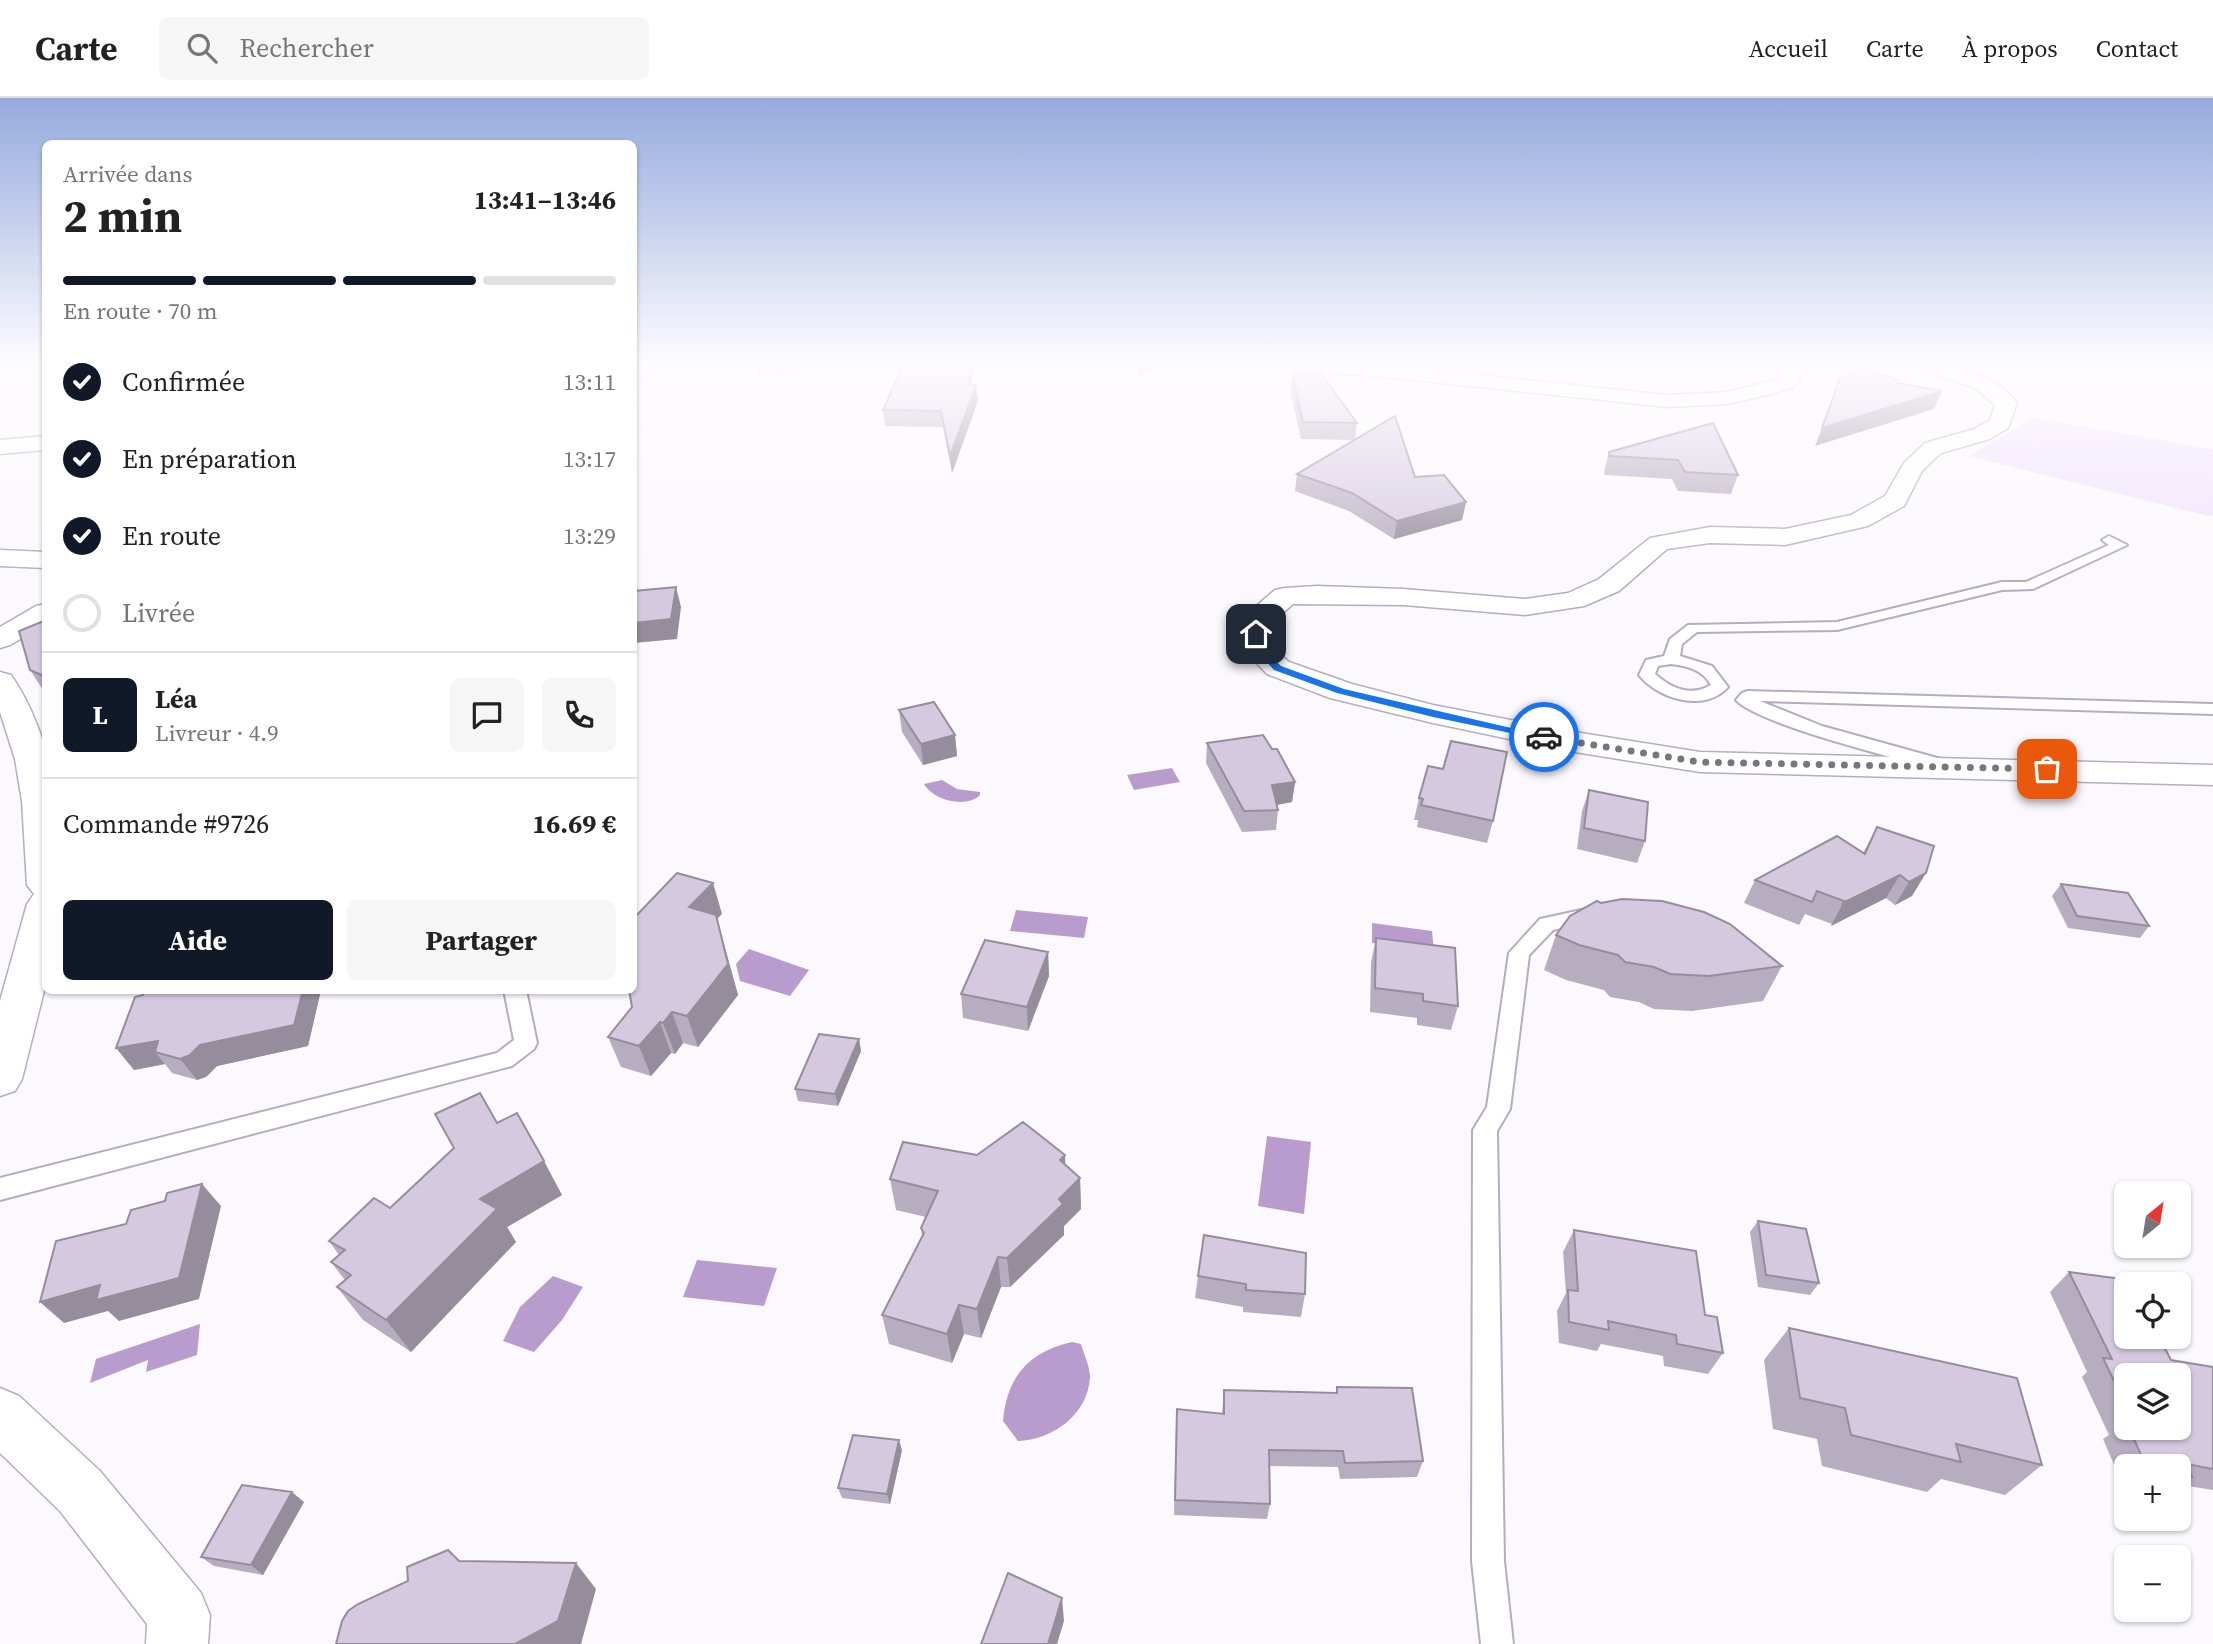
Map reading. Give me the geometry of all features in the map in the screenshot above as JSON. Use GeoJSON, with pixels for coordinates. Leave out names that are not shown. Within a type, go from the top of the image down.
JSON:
{"type":"FeatureCollection","features":[{"type":"Feature","properties":{"kind":"street"},"geometry":{"type":"LineString","coordinates":[[1964,439],[1933,448],[1912,467],[1895,500],[1859,521],[1785,537],[1710,535],[1659,543],[1609,585],[1574,600],[1525,607],[1403,597],[1317,594],[1285,596],[1264,614],[1256,634],[1263,654],[1278,668],[1341,691],[1433,714],[1562,740],[1699,762],[2213,775]]}},
{"type":"Feature","properties":{"kind":"street"},"geometry":{"type":"LineString","coordinates":[[0,447],[42,443]]}},
{"type":"Feature","properties":{"kind":"street"},"geometry":{"type":"LineString","coordinates":[[0,558],[42,560]]}},
{"type":"Feature","properties":{"kind":"street"},"geometry":{"type":"LineString","coordinates":[[0,639],[42,614]]}},
{"type":"Feature","properties":{"kind":"street"},"geometry":{"type":"LineString","coordinates":[[0,681],[20,721],[36,784],[42,825]]}},
{"type":"Feature","properties":{"kind":"street"},"geometry":{"type":"LineString","coordinates":[[0,1079],[42,919]]}},
{"type":"Feature","properties":{"kind":"street"},"geometry":{"type":"LineString","coordinates":[[0,1415],[80,1491],[179,1615],[177,1644]]}},
{"type":"Feature","properties":{"kind":"lane"},"geometry":{"type":"LineString","coordinates":[[1671,659],[1675,642],[1693,628],[1837,626],[2002,586],[2028,586],[2120,545],[2109,540]]}},
{"type":"Feature","properties":{"kind":"lane"},"geometry":{"type":"LineString","coordinates":[[1671,659],[1695,663],[1715,674],[1720,687],[1714,691],[1707,696],[1684,696],[1660,688],[1647,675],[1652,663],[1671,659]]}},
{"type":"Feature","properties":{"kind":"lane"},"geometry":{"type":"LineString","coordinates":[[1714,691],[1853,740],[1949,767]]}},
{"type":"Feature","properties":{"kind":"lane"},"geometry":{"type":"LineString","coordinates":[[1744,700],[1748,696],[2213,709]]}},
{"type":"Feature","properties":{"kind":"lane"},"geometry":{"type":"LineString","coordinates":[[1497,1644],[1488,1561],[1485,1130],[1498,1109],[1519,953],[1547,923],[1586,916]]}},
{"type":"Feature","properties":{"kind":"lane"},"geometry":{"type":"LineString","coordinates":[[0,1189],[504,1060],[526,1043],[516,994]]}},
{"type":"Feature","properties":{"kind":"shaded area"},"geometry":{"type":"Polygon","coordinates":[[[1997,439],[2156,439],[2213,449],[2213,515],[2208,516],[1969,456],[1997,439]]]}},
{"type":"Feature","properties":{"kind":"shaded area"},"geometry":{"type":"Polygon","coordinates":[[[1172,768],[1180,782],[1134,790],[1127,775],[1172,768]]]}},
{"type":"Feature","properties":{"kind":"shaded area"},"geometry":{"type":"Polygon","coordinates":[[[942,780],[957,789],[980,792],[980,795],[967,801],[950,801],[928,790],[924,784],[942,780]]]}},
{"type":"Feature","properties":{"kind":"shaded area"},"geometry":{"type":"Polygon","coordinates":[[[1016,910],[1088,917],[1084,938],[1010,931],[1016,910]]]}},
{"type":"Feature","properties":{"kind":"shaded area"},"geometry":{"type":"Polygon","coordinates":[[[1372,923],[1432,931],[1434,951],[1372,943],[1372,923]]]}},
{"type":"Feature","properties":{"kind":"shaded area"},"geometry":{"type":"Polygon","coordinates":[[[749,949],[809,970],[790,996],[740,981],[736,964],[749,949]]]}},
{"type":"Feature","properties":{"kind":"shaded area"},"geometry":{"type":"Polygon","coordinates":[[[1267,1136],[1311,1142],[1304,1214],[1258,1206],[1267,1136]]]}},
{"type":"Feature","properties":{"kind":"shaded area"},"geometry":{"type":"Polygon","coordinates":[[[697,1260],[777,1268],[764,1306],[683,1297],[697,1260]]]}},
{"type":"Feature","properties":{"kind":"shaded area"},"geometry":{"type":"Polygon","coordinates":[[[553,1276],[583,1287],[562,1320],[534,1352],[503,1341],[520,1307],[553,1276]]]}},
{"type":"Feature","properties":{"kind":"shaded area"},"geometry":{"type":"Polygon","coordinates":[[[200,1324],[197,1355],[146,1372],[148,1360],[90,1383],[96,1359],[200,1324]]]}},
{"type":"Feature","properties":{"kind":"shaded area"},"geometry":{"type":"Polygon","coordinates":[[[1072,1342],[1081,1344],[1090,1373],[1088,1391],[1083,1403],[1066,1423],[1055,1430],[1031,1440],[1018,1441],[1003,1421],[1005,1405],[1015,1379],[1043,1352],[1072,1342]]]}},
{"type":"Feature","properties":{"kind":"building"},"geometry":{"type":"Polygon","coordinates":[[[947,439],[956,439],[950,456],[947,439]]]}},
{"type":"Feature","properties":{"kind":"building"},"geometry":{"type":"Polygon","coordinates":[[[1356,439],[1403,439],[1415,477],[1444,475],[1466,502],[1397,521],[1352,493],[1297,474],[1356,439]]]}},
{"type":"Feature","properties":{"kind":"building"},"geometry":{"type":"Polygon","coordinates":[[[1655,439],[1721,439],[1738,475],[1685,472],[1678,460],[1610,456],[1609,452],[1655,439]]]}},
{"type":"Feature","properties":{"kind":"building"},"geometry":{"type":"Polygon","coordinates":[[[676,587],[671,619],[637,623],[637,591],[676,587]]]}},
{"type":"Feature","properties":{"kind":"building"},"geometry":{"type":"Polygon","coordinates":[[[42,622],[42,675],[30,670],[19,631],[42,622]]]}},
{"type":"Feature","properties":{"kind":"building"},"geometry":{"type":"Polygon","coordinates":[[[934,702],[955,735],[921,744],[899,710],[934,702]]]}},
{"type":"Feature","properties":{"kind":"building"},"geometry":{"type":"Polygon","coordinates":[[[1263,735],[1272,749],[1277,749],[1295,782],[1272,785],[1278,810],[1244,811],[1207,743],[1263,735]]]}},
{"type":"Feature","properties":{"kind":"building"},"geometry":{"type":"Polygon","coordinates":[[[1451,741],[1507,752],[1493,821],[1421,805],[1423,799],[1419,798],[1428,766],[1443,769],[1451,741]]]}},
{"type":"Feature","properties":{"kind":"building"},"geometry":{"type":"Polygon","coordinates":[[[1589,790],[1648,802],[1645,841],[1584,828],[1589,790]]]}},
{"type":"Feature","properties":{"kind":"building"},"geometry":{"type":"Polygon","coordinates":[[[1877,827],[1934,846],[1926,873],[1909,882],[1900,875],[1843,903],[1844,901],[1817,891],[1812,902],[1755,880],[1837,836],[1865,854],[1877,827]]]}},
{"type":"Feature","properties":{"kind":"building"},"geometry":{"type":"Polygon","coordinates":[[[677,873],[713,883],[689,907],[716,915],[728,964],[687,1016],[672,1012],[639,1046],[608,1037],[632,1007],[630,994],[637,994],[637,915],[677,873]]]}},
{"type":"Feature","properties":{"kind":"building"},"geometry":{"type":"Polygon","coordinates":[[[2061,884],[2128,893],[2149,926],[2077,916],[2061,884]]]}},
{"type":"Feature","properties":{"kind":"building"},"geometry":{"type":"Polygon","coordinates":[[[1622,899],[1662,901],[1704,912],[1730,924],[1782,966],[1709,976],[1670,974],[1654,967],[1625,962],[1618,955],[1579,945],[1556,935],[1570,916],[1597,901],[1601,903],[1622,899]]]}},
{"type":"Feature","properties":{"kind":"building"},"geometry":{"type":"Polygon","coordinates":[[[1376,938],[1455,948],[1458,1006],[1423,1001],[1423,994],[1375,988],[1376,938]]]}},
{"type":"Feature","properties":{"kind":"building"},"geometry":{"type":"Polygon","coordinates":[[[985,940],[1048,952],[1027,1007],[961,994],[985,940]]]}},
{"type":"Feature","properties":{"kind":"building"},"geometry":{"type":"Polygon","coordinates":[[[302,994],[294,1025],[200,1045],[190,1055],[180,1059],[155,1052],[158,1041],[116,1048],[135,997],[302,994]]]}},
{"type":"Feature","properties":{"kind":"building"},"geometry":{"type":"Polygon","coordinates":[[[819,1034],[859,1039],[835,1094],[795,1089],[819,1034]]]}},
{"type":"Feature","properties":{"kind":"building"},"geometry":{"type":"Polygon","coordinates":[[[480,1093],[497,1123],[517,1113],[544,1161],[480,1199],[497,1209],[386,1320],[337,1287],[351,1275],[331,1262],[345,1250],[329,1241],[374,1198],[390,1208],[454,1148],[435,1114],[480,1093]]]}},
{"type":"Feature","properties":{"kind":"building"},"geometry":{"type":"Polygon","coordinates":[[[1023,1122],[1065,1155],[1060,1160],[1080,1178],[1059,1199],[1063,1204],[1007,1258],[998,1257],[977,1309],[959,1305],[947,1334],[882,1315],[924,1233],[921,1228],[938,1191],[890,1179],[903,1142],[977,1155],[1023,1122]]]}},
{"type":"Feature","properties":{"kind":"building"},"geometry":{"type":"Polygon","coordinates":[[[202,1184],[179,1278],[96,1300],[100,1285],[40,1302],[56,1241],[126,1224],[131,1210],[165,1201],[167,1193],[202,1184]]]}},
{"type":"Feature","properties":{"kind":"building"},"geometry":{"type":"Polygon","coordinates":[[[1758,1221],[1806,1229],[1819,1283],[1766,1275],[1758,1221]]]}},
{"type":"Feature","properties":{"kind":"building"},"geometry":{"type":"Polygon","coordinates":[[[1574,1230],[1696,1251],[1705,1315],[1717,1317],[1723,1353],[1677,1344],[1676,1335],[1608,1321],[1609,1330],[1569,1322],[1568,1290],[1578,1291],[1574,1230]]]}},
{"type":"Feature","properties":{"kind":"building"},"geometry":{"type":"Polygon","coordinates":[[[1204,1235],[1306,1253],[1305,1294],[1246,1290],[1246,1284],[1198,1276],[1204,1235]]]}},
{"type":"Feature","properties":{"kind":"building"},"geometry":{"type":"Polygon","coordinates":[[[2069,1272],[2114,1278],[2114,1349],[2165,1349],[2171,1360],[2189,1363],[2114,1363],[2114,1381],[2103,1358],[2112,1359],[2069,1272]]]}},
{"type":"Feature","properties":{"kind":"building"},"geometry":{"type":"Polygon","coordinates":[[[1789,1328],[2017,1378],[2042,1465],[1956,1444],[1961,1462],[1851,1435],[1845,1408],[1800,1398],[1789,1328]]]}},
{"type":"Feature","properties":{"kind":"building"},"geometry":{"type":"Polygon","coordinates":[[[2191,1363],[2213,1367],[2213,1469],[2191,1465],[2191,1454],[2141,1454],[2134,1440],[2191,1440],[2191,1363]]]}},
{"type":"Feature","properties":{"kind":"building"},"geometry":{"type":"Polygon","coordinates":[[[1337,1387],[1412,1388],[1423,1461],[1345,1463],[1343,1451],[1269,1450],[1270,1504],[1175,1500],[1177,1409],[1224,1414],[1224,1390],[1337,1393],[1337,1387]]]}},
{"type":"Feature","properties":{"kind":"building"},"geometry":{"type":"Polygon","coordinates":[[[853,1435],[899,1440],[887,1494],[838,1488],[853,1435]]]}},
{"type":"Feature","properties":{"kind":"building"},"geometry":{"type":"Polygon","coordinates":[[[242,1485],[292,1492],[251,1565],[201,1557],[242,1485]]]}},
{"type":"Feature","properties":{"kind":"building"},"geometry":{"type":"Polygon","coordinates":[[[448,1550],[459,1561],[576,1563],[558,1621],[515,1644],[336,1644],[342,1621],[348,1611],[408,1581],[407,1567],[448,1550]]]}},
{"type":"Feature","properties":{"kind":"building"},"geometry":{"type":"Polygon","coordinates":[[[1008,1573],[1062,1598],[1048,1644],[981,1644],[1008,1573]]]}},
{"type":"Feature","properties":{"kind":"way so far"},"geometry":{"type":"LineString","coordinates":[[1544,737],[1699,762],[2047,769]]}},
{"type":"Feature","properties":{"kind":"route"},"geometry":{"type":"LineString","coordinates":[[1256,634],[1263,654],[1278,668],[1299,676],[1341,691],[1433,714],[1544,737]]}}]}
